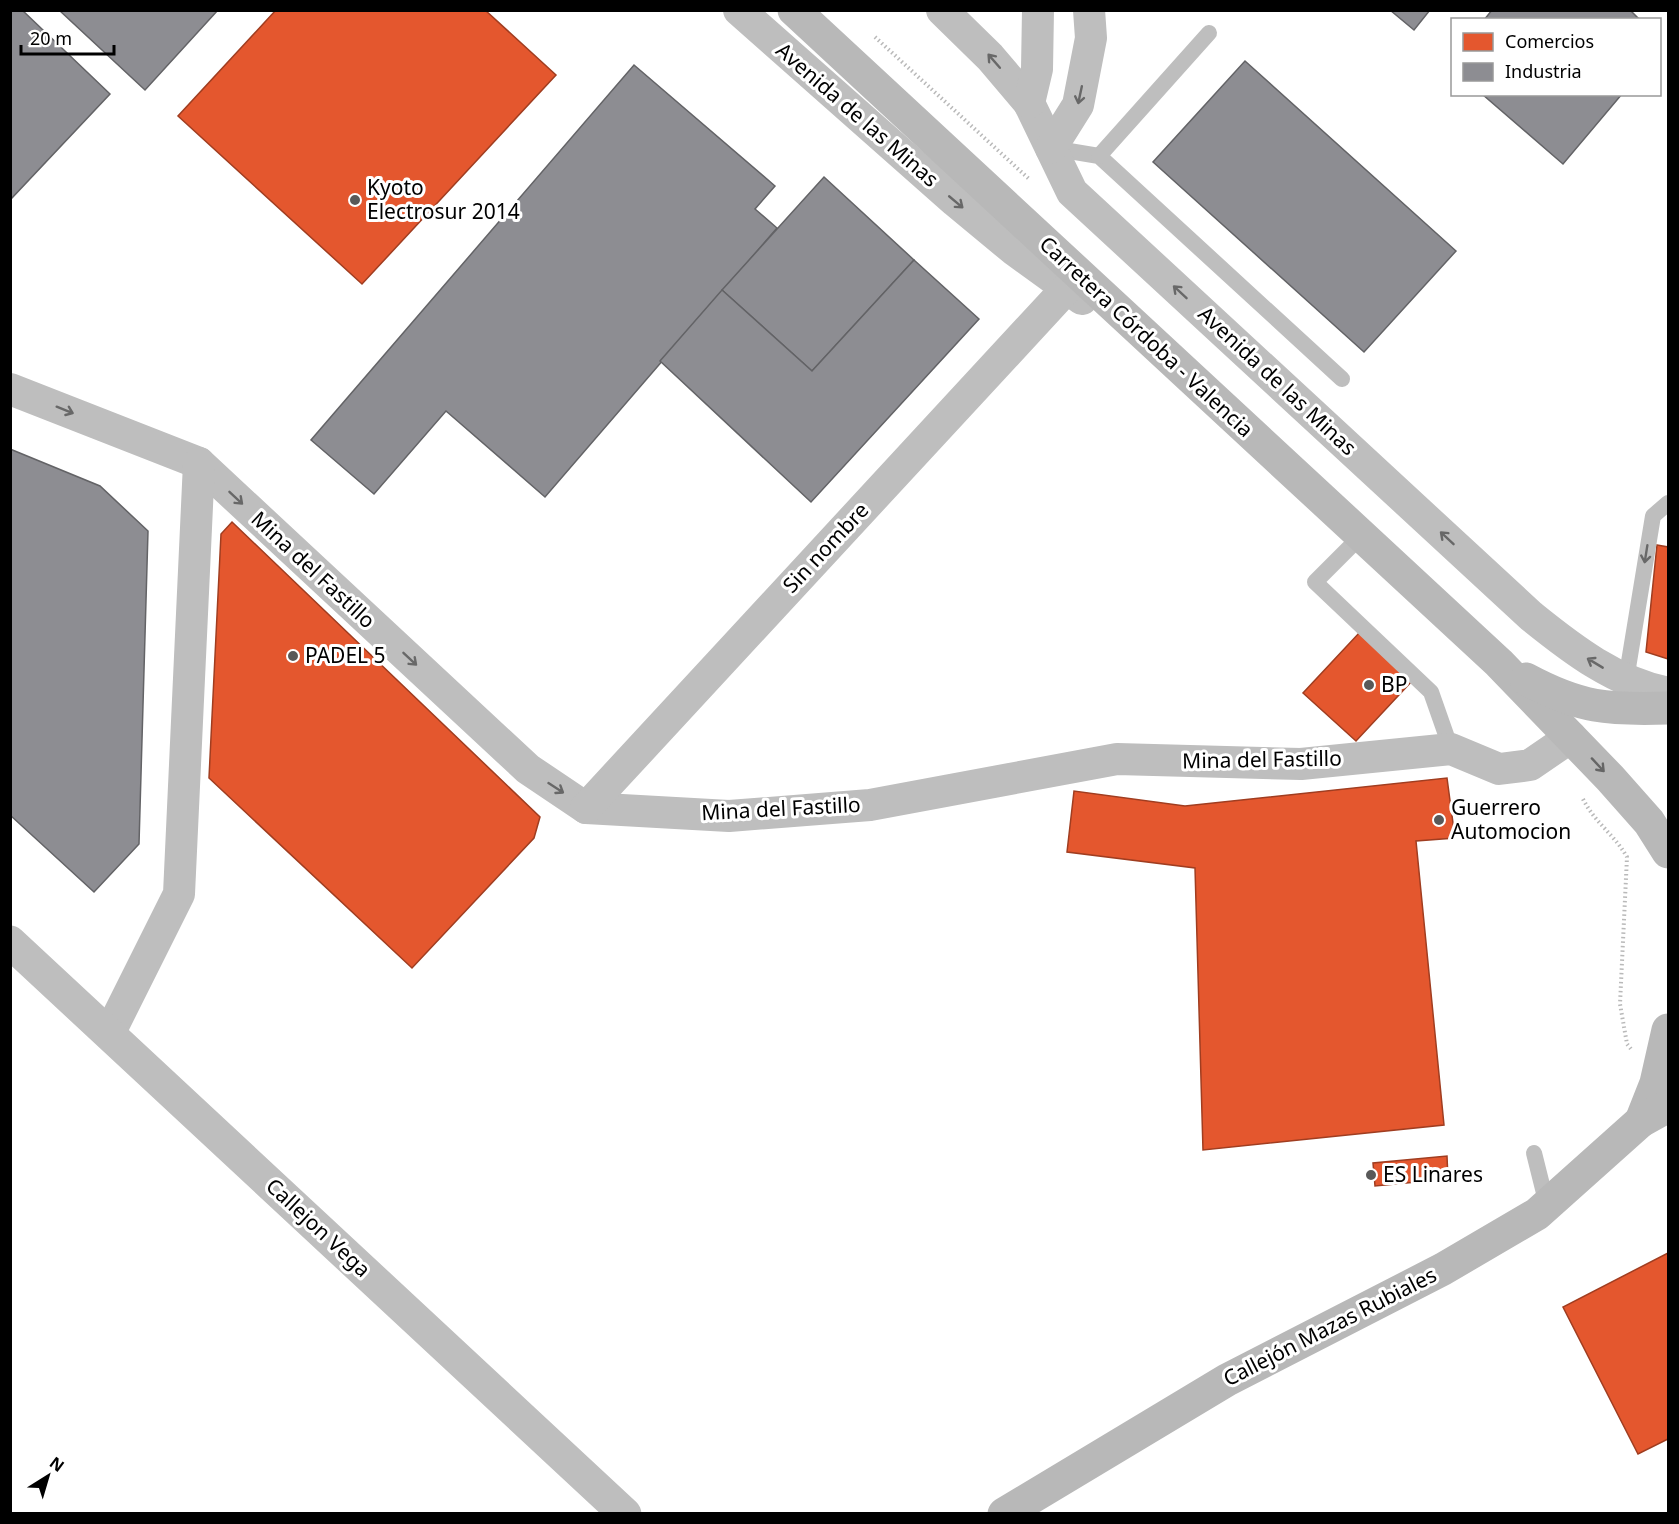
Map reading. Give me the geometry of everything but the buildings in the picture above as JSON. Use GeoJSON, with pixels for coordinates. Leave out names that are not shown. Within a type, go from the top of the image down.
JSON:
{"type":"FeatureCollection","features":[{"type":"Feature","properties":{"kind":"main road","name":"Carretera Córdoba - Valencia"},"geometry":{"type":"LineString","coordinates":[[794,10],[1499,663],[1649,822],[1668,852]]}},
{"type":"Feature","properties":{"kind":"main road","name":"Carretera Córdoba - Valencia"},"geometry":{"type":"LineString","coordinates":[[1499,663],[1550,692],[1586,705],[1622,710],[1668,708]]}},
{"type":"Feature","properties":{"kind":"main road"},"geometry":{"type":"LineString","coordinates":[[1655,1113],[1656,1083],[1668,1030]]}},
{"type":"Feature","properties":{"kind":"main road","name":"Callejón Mazas Rubiales"},"geometry":{"type":"LineString","coordinates":[[1004,1514],[1227,1380],[1443,1269],[1537,1214],[1655,1113]]}},
{"type":"Feature","properties":{"kind":"street","name":"Avenida de las Minas"},"geometry":{"type":"LineString","coordinates":[[739,10],[955,201],[1066,289],[1152,343]]}},
{"type":"Feature","properties":{"kind":"street","name":"Avenida de las Minas"},"geometry":{"type":"LineString","coordinates":[[942,10],[990,57],[1029,103],[1072,192],[1531,616],[1575,651],[1626,680],[1668,693]]}},
{"type":"Feature","properties":{"kind":"street"},"geometry":{"type":"LineString","coordinates":[[1029,103],[1037,69],[1038,10]]}},
{"type":"Feature","properties":{"kind":"street"},"geometry":{"type":"LineString","coordinates":[[1051,148],[1078,105],[1090,24]]}},
{"type":"Feature","properties":{"kind":"street","name":"Sin nombre"},"geometry":{"type":"LineString","coordinates":[[586,808],[1066,289]]}},
{"type":"Feature","properties":{"kind":"street","name":"Mina del Fastillo"},"geometry":{"type":"LineString","coordinates":[[10,389],[199,463],[528,769],[586,808],[729,816],[870,805],[1117,759],[1300,764],[1451,749],[1499,769],[1530,765],[1571,737]]}},
{"type":"Feature","properties":{"kind":"street"},"geometry":{"type":"LineString","coordinates":[[110,1034],[179,894],[199,463]]}},
{"type":"Feature","properties":{"kind":"street","name":"Callejon Vega"},"geometry":{"type":"LineString","coordinates":[[10,942],[625,1514]]}},
{"type":"Feature","properties":{"kind":"lane"},"geometry":{"type":"LineString","coordinates":[[1099,156],[1209,33]]}},
{"type":"Feature","properties":{"kind":"lane"},"geometry":{"type":"LineString","coordinates":[[1051,148],[1099,156],[1342,380]]}},
{"type":"Feature","properties":{"kind":"lane"},"geometry":{"type":"LineString","coordinates":[[1626,680],[1653,516],[1668,503]]}},
{"type":"Feature","properties":{"kind":"lane"},"geometry":{"type":"LineString","coordinates":[[1361,536],[1315,582],[1431,692],[1451,749]]}},
{"type":"Feature","properties":{"kind":"lane"},"geometry":{"type":"LineString","coordinates":[[1534,1153],[1547,1205]]}},
{"type":"Feature","properties":{"kind":"place","name":"Kyoto Electrosur 2014"},"geometry":{"type":"Point","coordinates":[355,200]}},
{"type":"Feature","properties":{"kind":"place","name":"PADEL 5"},"geometry":{"type":"Point","coordinates":[293,656]}},
{"type":"Feature","properties":{"kind":"place","name":"BP"},"geometry":{"type":"Point","coordinates":[1369,685]}},
{"type":"Feature","properties":{"kind":"place","name":"Guerrero Automocion"},"geometry":{"type":"Point","coordinates":[1439,820]}},
{"type":"Feature","properties":{"kind":"place","name":"ES Linares"},"geometry":{"type":"Point","coordinates":[1371,1175]}}]}
